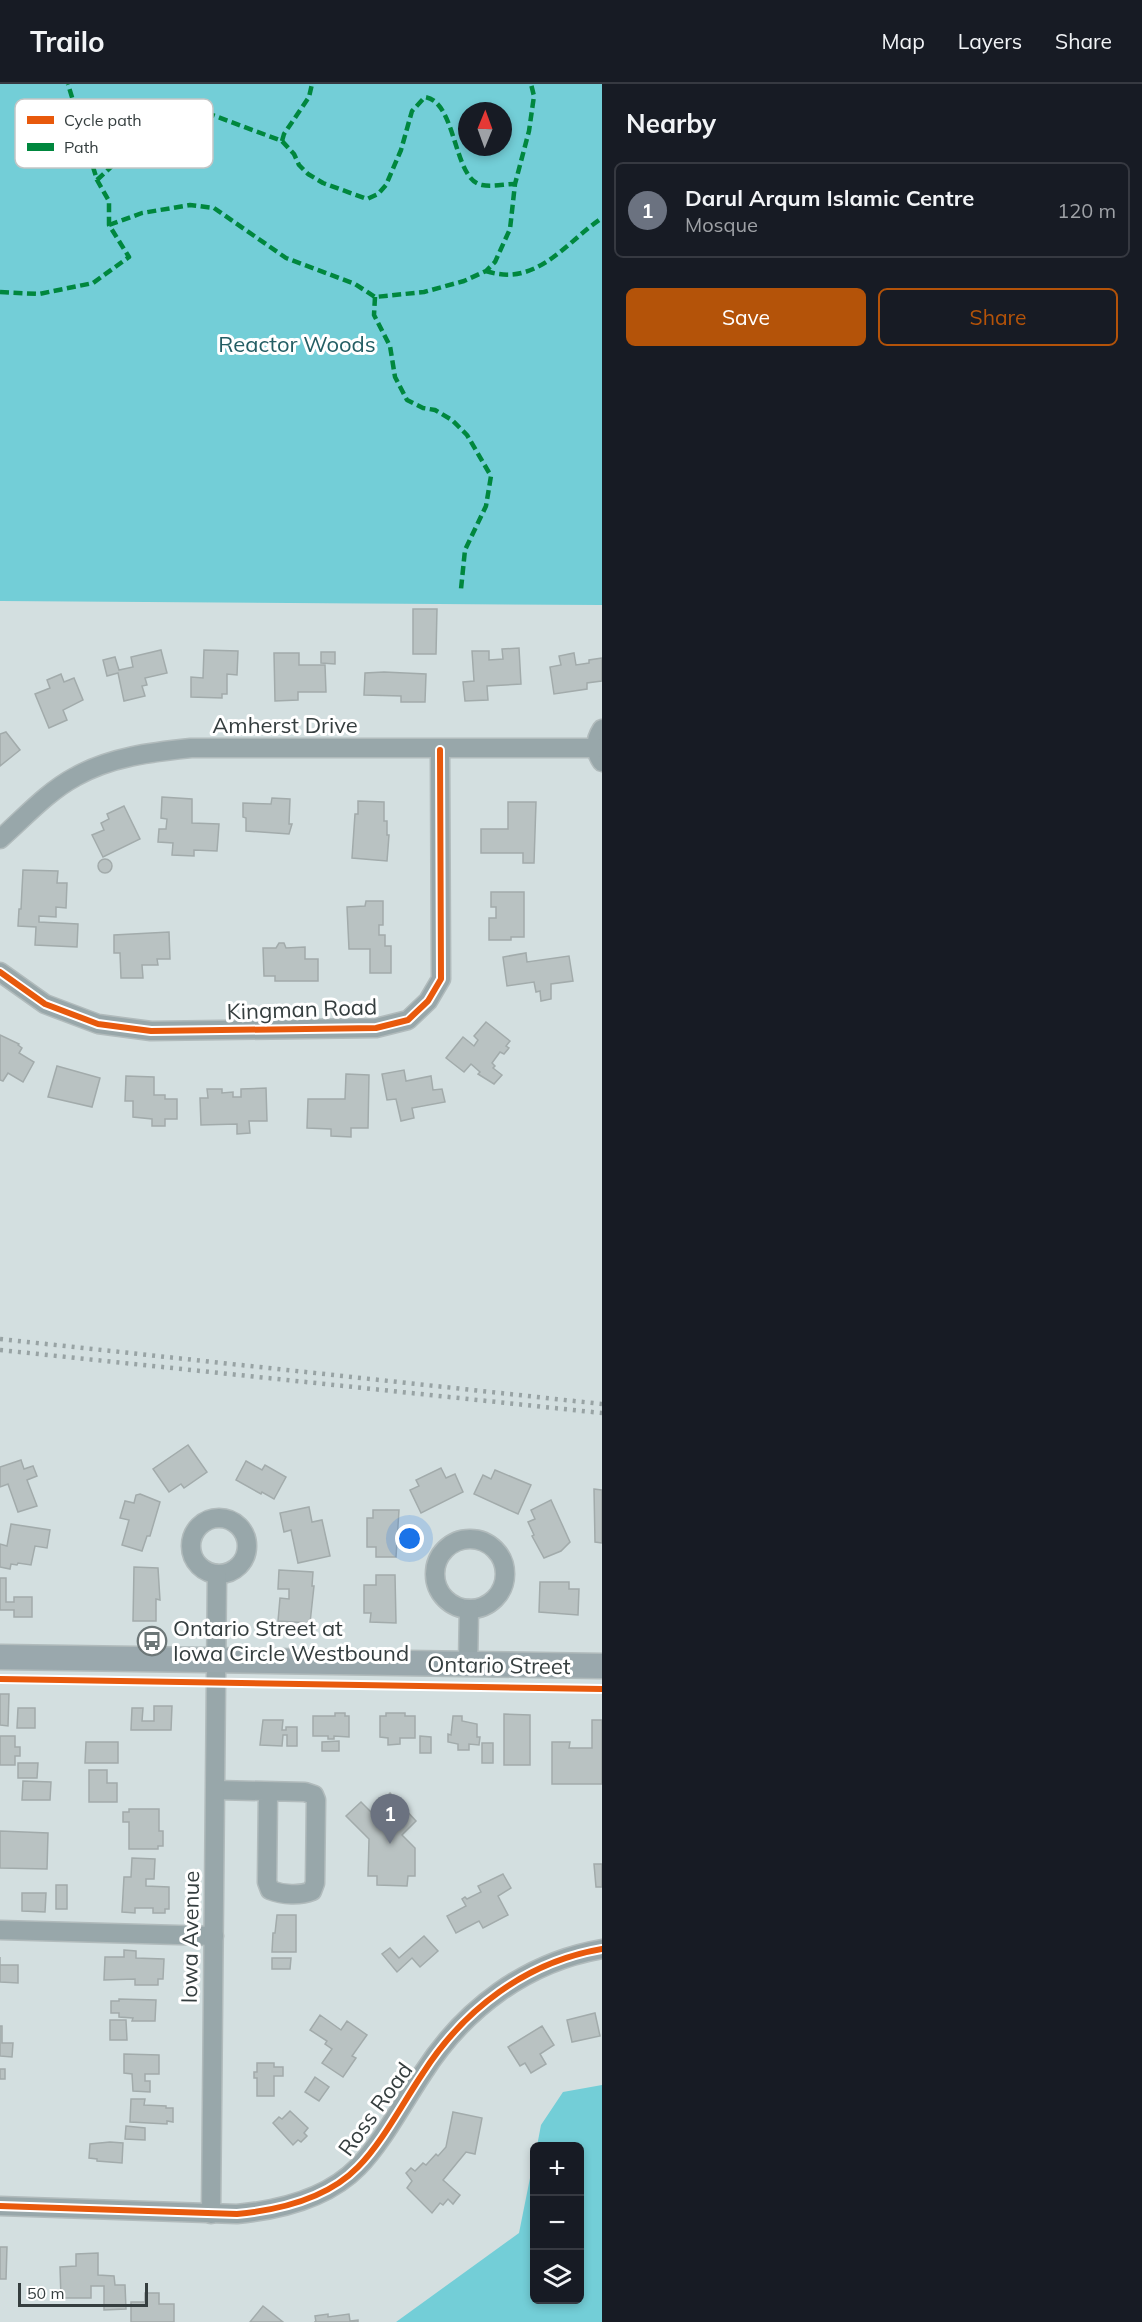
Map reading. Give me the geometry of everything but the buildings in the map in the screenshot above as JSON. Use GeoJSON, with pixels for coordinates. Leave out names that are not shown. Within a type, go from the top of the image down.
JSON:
{"type":"FeatureCollection","features":[{"type":"Feature","properties":{"kind":"main road","name":"Ontario Street"},"geometry":{"type":"LineString","coordinates":[[0,1657],[602,1666]]}},
{"type":"Feature","properties":{"kind":"street","name":"Amherst Drive"},"geometry":{"type":"LineString","coordinates":[[0,839],[47,797],[75,777],[109,763],[153,752],[191,748],[440,750],[599,755],[597,740],[602,729]]}},
{"type":"Feature","properties":{"kind":"street","name":"Kingman Road"},"geometry":{"type":"LineString","coordinates":[[0,972],[45,1004],[98,1023],[150,1030],[376,1028],[408,1020],[428,1001],[441,979],[440,750]]}},
{"type":"Feature","properties":{"kind":"street","name":"Iowa Avenue"},"geometry":{"type":"LineString","coordinates":[[211,2214],[217,1574]]}},
{"type":"Feature","properties":{"kind":"street"},"geometry":{"type":"LineString","coordinates":[[468,1664],[469,1609]]}},
{"type":"Feature","properties":{"kind":"street"},"geometry":{"type":"LineString","coordinates":[[216,1790],[305,1792],[314,1795],[316,1800],[315,1883],[312,1891],[303,1894],[278,1893],[270,1890],[267,1882],[268,1792]]}},
{"type":"Feature","properties":{"kind":"street"},"geometry":{"type":"LineString","coordinates":[[0,1930],[213,1936]]}},
{"type":"Feature","properties":{"kind":"street","name":"Ross Road"},"geometry":{"type":"LineString","coordinates":[[0,2205],[237,2214],[270,2211],[300,2202],[333,2185],[358,2168],[457,2027],[489,1999],[523,1975],[559,1961],[602,1949]]}},
{"type":"Feature","properties":{"kind":"green space","name":"Reactor Woods"},"geometry":{"type":"Polygon","coordinates":[[[0,84],[602,84],[602,605],[0,601],[0,84]]]}},
{"type":"Feature","properties":{"kind":"green space"},"geometry":{"type":"Polygon","coordinates":[[[602,2085],[602,2322],[396,2322],[519,2233],[530,2178],[530,2304],[584,2304],[584,2142],[538,2142],[541,2125],[563,2092],[602,2085]]]}},
{"type":"Feature","properties":{"kind":"railway"},"geometry":{"type":"LineString","coordinates":[[0,1339],[602,1404]]}},
{"type":"Feature","properties":{"kind":"railway"},"geometry":{"type":"LineString","coordinates":[[0,1350],[602,1413]]}},
{"type":"Feature","properties":{"kind":"marked path"},"geometry":{"type":"LineString","coordinates":[[68,84],[73,99]]}},
{"type":"Feature","properties":{"kind":"marked path"},"geometry":{"type":"LineString","coordinates":[[282,141],[284,134],[309,97],[312,84]]}},
{"type":"Feature","properties":{"kind":"marked path"},"geometry":{"type":"LineString","coordinates":[[109,225],[142,213],[190,205],[214,208],[286,258],[355,284],[375,297],[424,292],[464,281],[486,271],[495,262],[510,229],[515,184],[529,131],[534,96],[531,84]]}},
{"type":"Feature","properties":{"kind":"marked path"},"geometry":{"type":"LineString","coordinates":[[213,115],[282,141],[308,174],[323,183],[367,199],[378,194],[386,185],[401,150],[412,111],[425,97],[435,102],[443,112],[465,170],[473,180],[486,186],[515,184]]}},
{"type":"Feature","properties":{"kind":"marked path"},"geometry":{"type":"LineString","coordinates":[[0,292],[39,294],[93,283],[129,257],[109,225],[109,201],[97,180],[93,168]]}},
{"type":"Feature","properties":{"kind":"marked path"},"geometry":{"type":"LineString","coordinates":[[97,180],[110,168]]}},
{"type":"Feature","properties":{"kind":"marked path"},"geometry":{"type":"LineString","coordinates":[[486,271],[504,275],[536,268],[550,260],[602,218]]}},
{"type":"Feature","properties":{"kind":"marked path"},"geometry":{"type":"LineString","coordinates":[[375,297],[374,315],[390,346],[395,377],[407,400],[423,408],[435,410],[452,420],[467,435],[491,476],[486,506],[465,550],[461,589]]}},
{"type":"Feature","properties":{"kind":"cycle path"},"geometry":{"type":"LineString","coordinates":[[0,972],[45,1004],[98,1024],[151,1031],[376,1028],[408,1020],[428,1001],[441,979],[440,750]]}},
{"type":"Feature","properties":{"kind":"cycle path"},"geometry":{"type":"LineString","coordinates":[[0,1679],[602,1689]]}},
{"type":"Feature","properties":{"kind":"cycle path"},"geometry":{"type":"LineString","coordinates":[[0,2206],[237,2214],[286,2206],[317,2195],[346,2178],[367,2157],[439,2050],[478,2009],[523,1977],[574,1955],[602,1949]]}},
{"type":"Feature","properties":{"kind":"place","name":"Ontario Street at Iowa Circle Westbound"},"geometry":{"type":"Point","coordinates":[152,1641]}},
{"type":"Feature","properties":{"kind":"place","name":"Darul Arqum Islamic Centre"},"geometry":{"type":"Point","coordinates":[390,1844]}}]}
